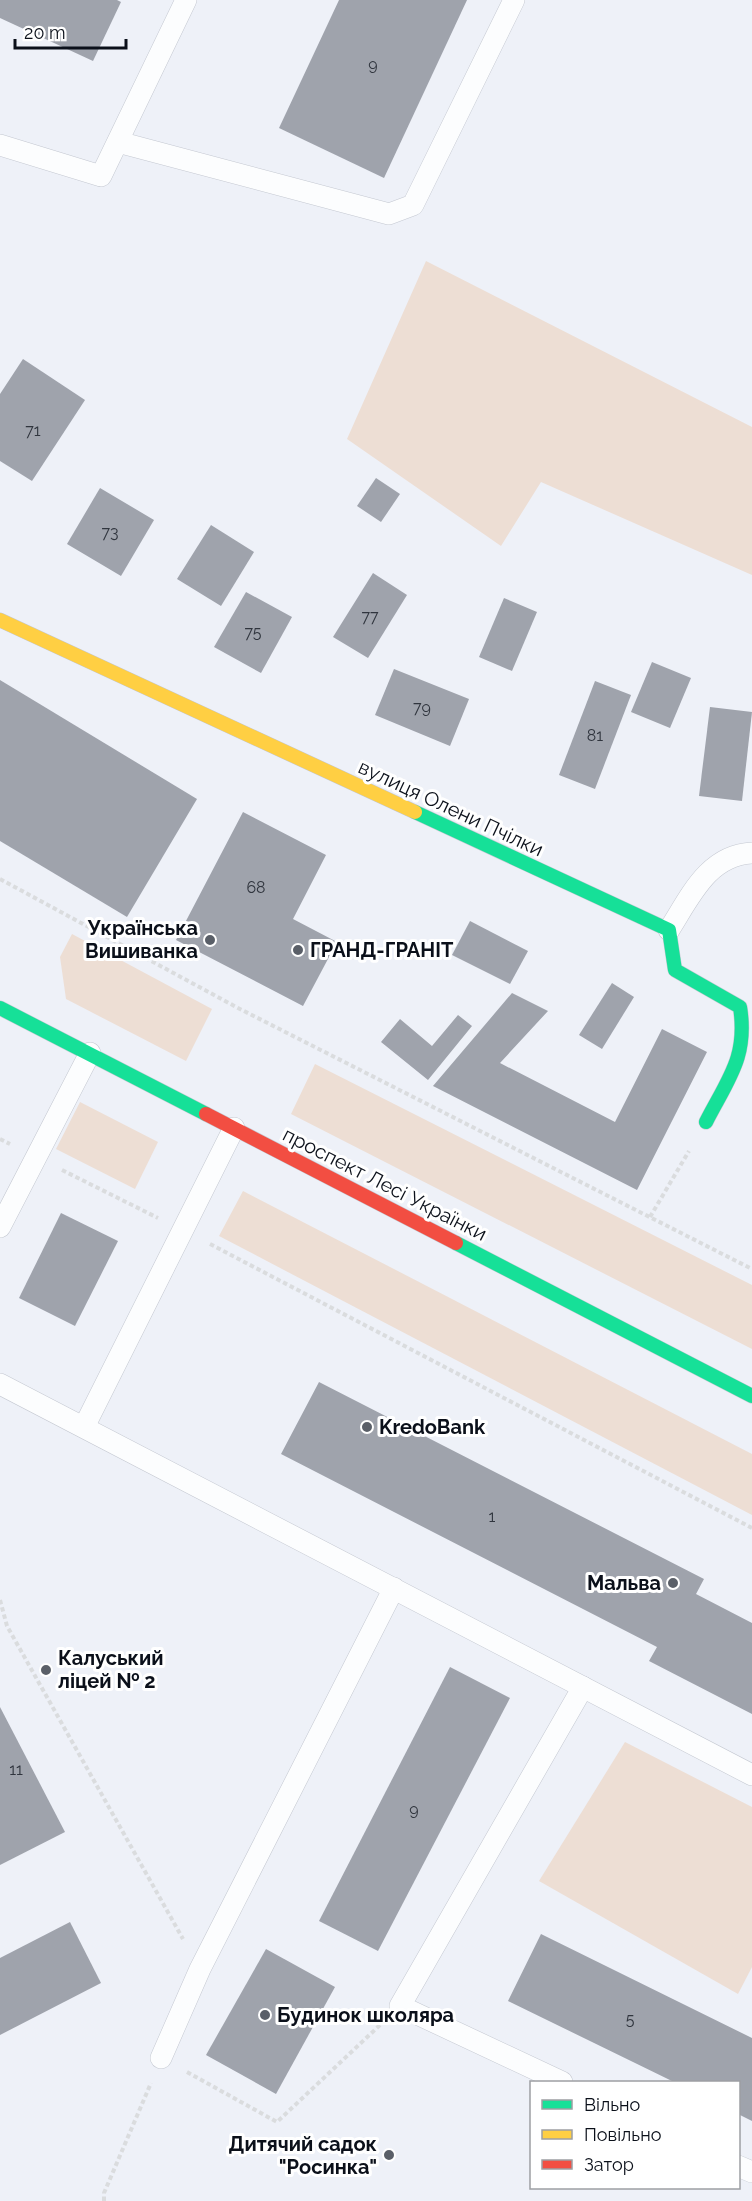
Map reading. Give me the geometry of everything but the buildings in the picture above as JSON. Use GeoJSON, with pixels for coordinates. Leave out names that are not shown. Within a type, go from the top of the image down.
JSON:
{"type":"FeatureCollection","features":[{"type":"Feature","properties":{"kind":"street","name":"вулиця Олени Пчілки"},"geometry":{"type":"LineString","coordinates":[[0,620],[669,930]]}},
{"type":"Feature","properties":{"kind":"street"},"geometry":{"type":"LineString","coordinates":[[669,930],[675,970],[740,1007],[741,1053],[706,1122]]}},
{"type":"Feature","properties":{"kind":"street","name":"проспект Лесі Українки"},"geometry":{"type":"LineString","coordinates":[[0,1008],[752,1396]]}},
{"type":"Feature","properties":{"kind":"lane"},"geometry":{"type":"LineString","coordinates":[[0,145],[101,176],[186,0]]}},
{"type":"Feature","properties":{"kind":"lane"},"geometry":{"type":"LineString","coordinates":[[118,142],[388,214],[412,205],[514,0]]}},
{"type":"Feature","properties":{"kind":"lane"},"geometry":{"type":"LineString","coordinates":[[669,930],[702,877],[735,854],[752,853]]}},
{"type":"Feature","properties":{"kind":"lane"},"geometry":{"type":"LineString","coordinates":[[0,1227],[90,1053]]}},
{"type":"Feature","properties":{"kind":"lane"},"geometry":{"type":"LineString","coordinates":[[84,1427],[234,1128]]}},
{"type":"Feature","properties":{"kind":"lane"},"geometry":{"type":"LineString","coordinates":[[0,1384],[752,1775]]}},
{"type":"Feature","properties":{"kind":"lane"},"geometry":{"type":"LineString","coordinates":[[162,2058],[200,1969],[394,1588]]}},
{"type":"Feature","properties":{"kind":"lane"},"geometry":{"type":"LineString","coordinates":[[560,2081],[400,2006],[583,1687]]}},
{"type":"Feature","properties":{"kind":"path"},"geometry":{"type":"LineString","coordinates":[[0,879],[238,1008],[752,1269]]}},
{"type":"Feature","properties":{"kind":"path"},"geometry":{"type":"LineString","coordinates":[[650,1217],[706,1122]]}},
{"type":"Feature","properties":{"kind":"path"},"geometry":{"type":"LineString","coordinates":[[0,1139],[183,1230],[752,1528]]}},
{"type":"Feature","properties":{"kind":"path"},"geometry":{"type":"LineString","coordinates":[[0,1600],[7,1626],[200,1969]]}},
{"type":"Feature","properties":{"kind":"path"},"geometry":{"type":"LineString","coordinates":[[104,2201],[104,2193],[162,2058],[277,2122],[400,2006]]}},
{"type":"Feature","properties":{"kind":"shaded area"},"geometry":{"type":"Polygon","coordinates":[[[426,261],[752,427],[752,575],[541,482],[501,546],[347,439],[426,261]]]}},
{"type":"Feature","properties":{"kind":"shaded area"},"geometry":{"type":"Polygon","coordinates":[[[72,934],[212,1009],[186,1061],[66,999],[60,957],[72,934]]]}},
{"type":"Feature","properties":{"kind":"shaded area"},"geometry":{"type":"Polygon","coordinates":[[[315,1064],[752,1285],[752,1349],[291,1114],[315,1064]]]}},
{"type":"Feature","properties":{"kind":"shaded area"},"geometry":{"type":"Polygon","coordinates":[[[80,1102],[158,1142],[135,1189],[56,1149],[80,1102]]]}},
{"type":"Feature","properties":{"kind":"shaded area"},"geometry":{"type":"Polygon","coordinates":[[[243,1191],[752,1454],[752,1515],[219,1236],[243,1191]]]}},
{"type":"Feature","properties":{"kind":"shaded area"},"geometry":{"type":"Polygon","coordinates":[[[625,1742],[752,1807],[752,1967],[738,1994],[539,1881],[625,1742]]]}},
{"type":"Feature","properties":{"kind":"traffic: fast"},"geometry":{"type":"LineString","coordinates":[[415,812],[669,930],[675,970],[740,1007],[742,1025],[739,1054],[729,1080],[706,1122]]}},
{"type":"Feature","properties":{"kind":"traffic: fast"},"geometry":{"type":"LineString","coordinates":[[0,1008],[206,1114]]}},
{"type":"Feature","properties":{"kind":"traffic: fast"},"geometry":{"type":"LineString","coordinates":[[456,1243],[752,1396]]}},
{"type":"Feature","properties":{"kind":"traffic: slow"},"geometry":{"type":"LineString","coordinates":[[0,620],[415,812]]}},
{"type":"Feature","properties":{"kind":"traffic: jam"},"geometry":{"type":"LineString","coordinates":[[206,1114],[456,1243]]}},
{"type":"Feature","properties":{"kind":"place","name":"Українська Вишиванка"},"geometry":{"type":"Point","coordinates":[210,940]}},
{"type":"Feature","properties":{"kind":"place","name":"ГРАНД-ГРАНІТ"},"geometry":{"type":"Point","coordinates":[298,950]}},
{"type":"Feature","properties":{"kind":"place","name":"KredoBank"},"geometry":{"type":"Point","coordinates":[367,1427]}},
{"type":"Feature","properties":{"kind":"place","name":"Мальва"},"geometry":{"type":"Point","coordinates":[673,1583]}},
{"type":"Feature","properties":{"kind":"place","name":"Калуський ліцей № 2"},"geometry":{"type":"Point","coordinates":[46,1670]}},
{"type":"Feature","properties":{"kind":"place","name":"Будинок школяра"},"geometry":{"type":"Point","coordinates":[265,2015]}},
{"type":"Feature","properties":{"kind":"place","name":"Дитячий садок \"Росинка\""},"geometry":{"type":"Point","coordinates":[389,2155]}}]}
